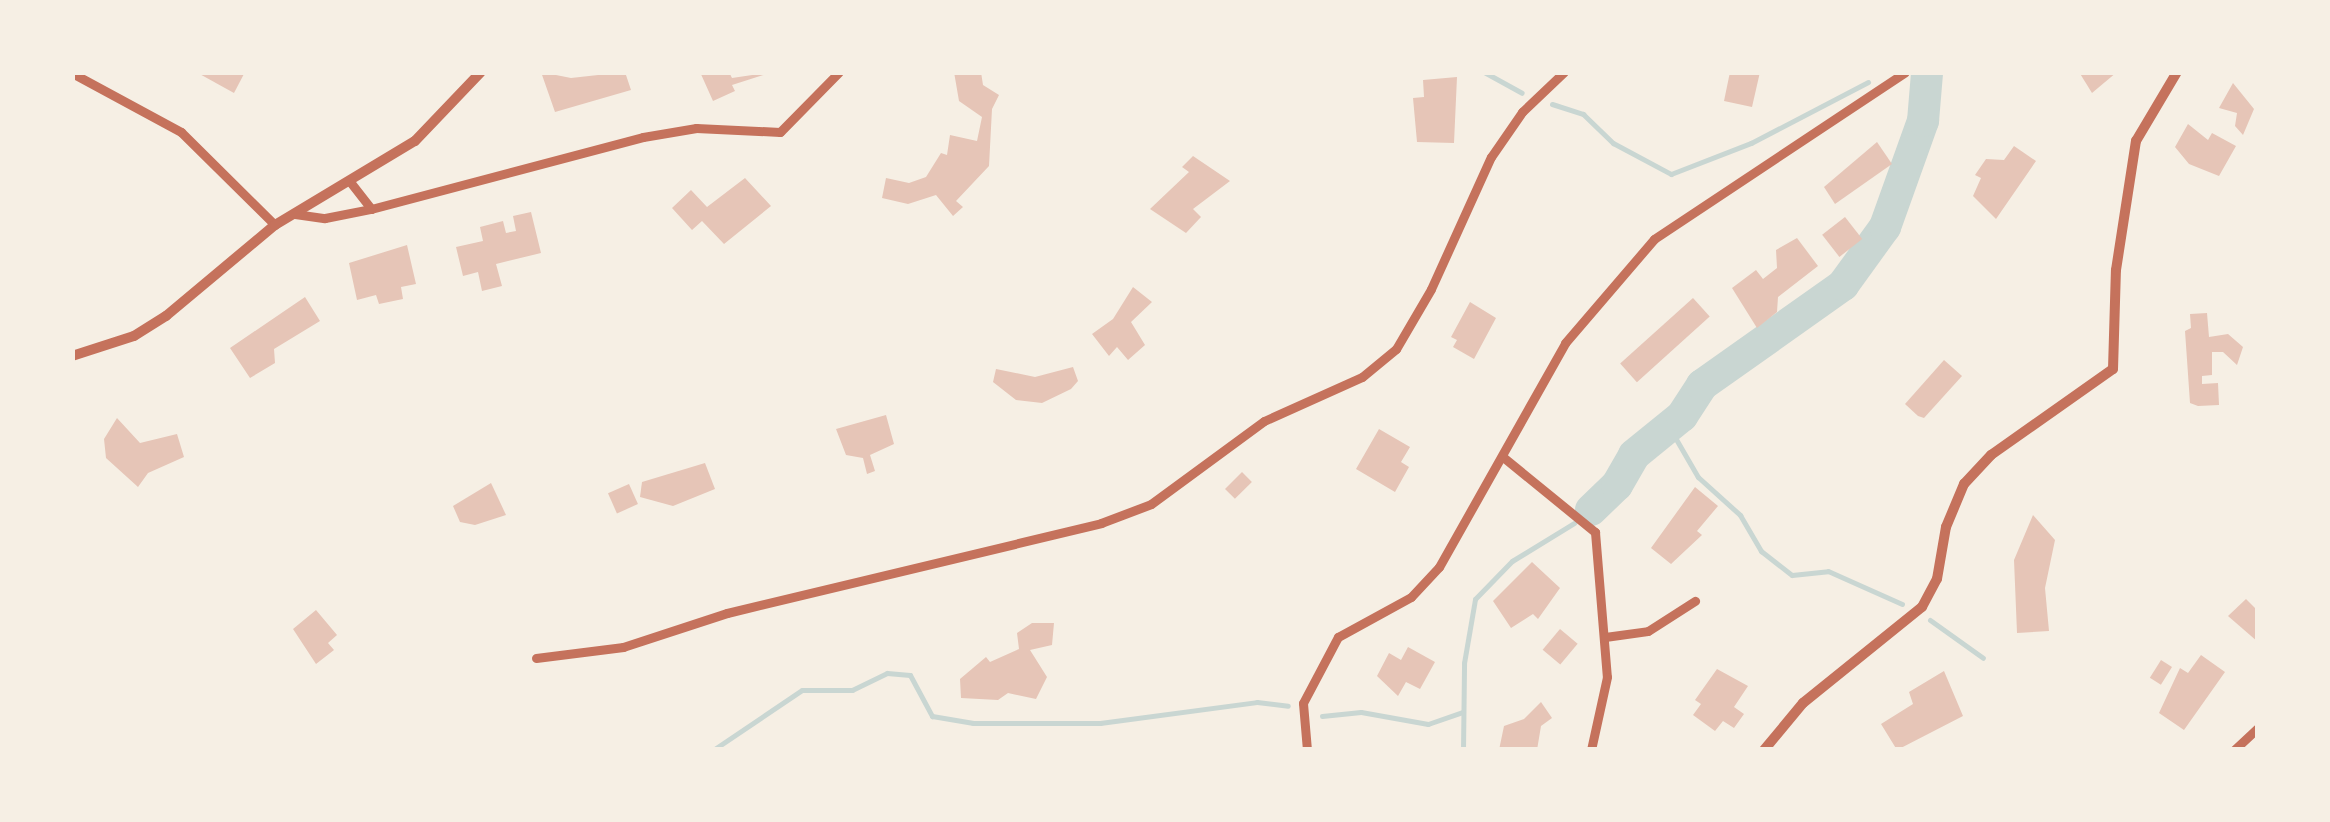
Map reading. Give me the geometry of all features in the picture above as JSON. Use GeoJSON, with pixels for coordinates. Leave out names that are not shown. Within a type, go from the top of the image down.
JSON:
{"type":"FeatureCollection","features":[{"type":"Feature","properties":{"kind":"street"},"geometry":{"type":"LineString","coordinates":[[72,356],[134,336],[166,316],[275,224],[351,184],[415,141],[481,72]]}},
{"type":"Feature","properties":{"kind":"street"},"geometry":{"type":"LineString","coordinates":[[295,214],[324,218],[370,210],[643,138],[696,128],[780,132],[839,72]]}},
{"type":"Feature","properties":{"kind":"street"},"geometry":{"type":"LineString","coordinates":[[536,658],[623,647],[728,612],[1101,524],[1151,504],[1264,420],[1362,377],[1396,349],[1431,289],[1491,156],[1522,112],[1564,72]]}},
{"type":"Feature","properties":{"kind":"street"},"geometry":{"type":"LineString","coordinates":[[1764,750],[1802,703],[1922,607],[1937,579],[1946,527],[1964,484],[1991,454],[2114,369],[2116,270],[2136,141],[2178,72]]}},
{"type":"Feature","properties":{"kind":"street"},"geometry":{"type":"LineString","coordinates":[[72,74],[181,132],[275,224]]}},
{"type":"Feature","properties":{"kind":"street"},"geometry":{"type":"LineString","coordinates":[[1306,750],[1303,702],[1338,637],[1411,597],[1439,567],[1565,343],[1654,239],[1896,74]]}},
{"type":"Feature","properties":{"kind":"street"},"geometry":{"type":"LineString","coordinates":[[351,184],[370,210]]}},
{"type":"Feature","properties":{"kind":"street"},"geometry":{"type":"LineString","coordinates":[[1503,457],[1595,532],[1607,677],[1591,750]]}},
{"type":"Feature","properties":{"kind":"street"},"geometry":{"type":"LineString","coordinates":[[1604,638],[1648,630],[1695,601]]}},
{"type":"Feature","properties":{"kind":"street"},"geometry":{"type":"LineString","coordinates":[[2234,750],[2258,728]]}},
{"type":"Feature","properties":{"kind":"building"},"geometry":{"type":"Polygon","coordinates":[[[196,72],[245,72],[234,93],[196,72]]]}},
{"type":"Feature","properties":{"kind":"building"},"geometry":{"type":"Polygon","coordinates":[[[541,72],[571,78],[625,72],[631,90],[555,112],[541,72]]]}},
{"type":"Feature","properties":{"kind":"building"},"geometry":{"type":"Polygon","coordinates":[[[700,72],[729,72],[732,78],[773,72],[732,85],[735,91],[713,101],[700,72]]]}},
{"type":"Feature","properties":{"kind":"building"},"geometry":{"type":"Polygon","coordinates":[[[954,72],[981,72],[983,85],[999,95],[992,109],[989,166],[956,201],[963,207],[953,216],[936,195],[908,204],[882,198],[886,178],[909,183],[926,177],[941,153],[947,155],[950,135],[977,141],[982,117],[959,101],[954,72]]]}},
{"type":"Feature","properties":{"kind":"building"},"geometry":{"type":"Polygon","coordinates":[[[1730,72],[1760,72],[1752,107],[1724,101],[1730,72]]]}},
{"type":"Feature","properties":{"kind":"building"},"geometry":{"type":"Polygon","coordinates":[[[2079,72],[2117,72],[2092,93],[2079,72]]]}},
{"type":"Feature","properties":{"kind":"building"},"geometry":{"type":"Polygon","coordinates":[[[1457,77],[1454,143],[1417,142],[1413,98],[1424,97],[1423,80],[1457,77]]]}},
{"type":"Feature","properties":{"kind":"building"},"geometry":{"type":"Polygon","coordinates":[[[2233,83],[2254,109],[2243,135],[2235,126],[2237,113],[2219,108],[2233,83]]]}},
{"type":"Feature","properties":{"kind":"building"},"geometry":{"type":"Polygon","coordinates":[[[2188,124],[2208,140],[2212,133],[2236,146],[2219,176],[2189,164],[2175,147],[2188,124]]]}},
{"type":"Feature","properties":{"kind":"building"},"geometry":{"type":"Polygon","coordinates":[[[1877,142],[1892,164],[1835,204],[1824,187],[1877,142]]]}},
{"type":"Feature","properties":{"kind":"building"},"geometry":{"type":"Polygon","coordinates":[[[2014,146],[2036,161],[1996,219],[1973,196],[1981,178],[1975,175],[1986,159],[2004,160],[2014,146]]]}},
{"type":"Feature","properties":{"kind":"building"},"geometry":{"type":"Polygon","coordinates":[[[1193,156],[1230,181],[1193,209],[1201,217],[1186,233],[1150,209],[1189,172],[1182,167],[1193,156]]]}},
{"type":"Feature","properties":{"kind":"building"},"geometry":{"type":"Polygon","coordinates":[[[745,178],[771,206],[724,244],[702,221],[692,230],[672,208],[691,190],[707,207],[745,178]]]}},
{"type":"Feature","properties":{"kind":"building"},"geometry":{"type":"Polygon","coordinates":[[[531,212],[541,253],[496,264],[502,286],[482,291],[478,272],[463,276],[456,247],[483,241],[480,227],[503,221],[506,233],[516,231],[513,216],[531,212]]]}},
{"type":"Feature","properties":{"kind":"building"},"geometry":{"type":"Polygon","coordinates":[[[1845,217],[1862,239],[1839,257],[1822,235],[1845,217]]]}},
{"type":"Feature","properties":{"kind":"building"},"geometry":{"type":"Polygon","coordinates":[[[1797,238],[1818,266],[1778,297],[1777,312],[1757,328],[1732,288],[1756,270],[1763,279],[1777,268],[1776,250],[1797,238]]]}},
{"type":"Feature","properties":{"kind":"building"},"geometry":{"type":"Polygon","coordinates":[[[407,245],[416,284],[401,287],[403,299],[379,304],[376,295],[357,300],[349,263],[407,245]]]}},
{"type":"Feature","properties":{"kind":"building"},"geometry":{"type":"Polygon","coordinates":[[[1133,287],[1152,302],[1131,322],[1145,345],[1128,360],[1117,347],[1109,356],[1092,334],[1113,319],[1133,287]]]}},
{"type":"Feature","properties":{"kind":"building"},"geometry":{"type":"Polygon","coordinates":[[[305,297],[320,321],[274,349],[275,363],[250,378],[230,348],[305,297]]]}},
{"type":"Feature","properties":{"kind":"building"},"geometry":{"type":"Polygon","coordinates":[[[1693,298],[1710,317],[1637,382],[1620,364],[1693,298]]]}},
{"type":"Feature","properties":{"kind":"building"},"geometry":{"type":"Polygon","coordinates":[[[1470,302],[1496,318],[1474,359],[1453,347],[1457,340],[1451,337],[1470,302]]]}},
{"type":"Feature","properties":{"kind":"building"},"geometry":{"type":"Polygon","coordinates":[[[2207,313],[2209,337],[2228,334],[2243,347],[2237,365],[2223,352],[2212,352],[2212,375],[2202,376],[2202,384],[2218,383],[2219,405],[2198,406],[2190,403],[2185,331],[2191,328],[2190,314],[2207,313]]]}},
{"type":"Feature","properties":{"kind":"building"},"geometry":{"type":"Polygon","coordinates":[[[1944,360],[1962,376],[1924,418],[1918,416],[1905,404],[1944,360]]]}},
{"type":"Feature","properties":{"kind":"building"},"geometry":{"type":"Polygon","coordinates":[[[1073,367],[1078,381],[1071,389],[1042,403],[1016,400],[993,382],[996,369],[1035,377],[1073,367]]]}},
{"type":"Feature","properties":{"kind":"building"},"geometry":{"type":"Polygon","coordinates":[[[886,415],[894,444],[870,455],[875,471],[867,474],[863,458],[846,455],[836,429],[886,415]]]}},
{"type":"Feature","properties":{"kind":"building"},"geometry":{"type":"Polygon","coordinates":[[[117,418],[140,443],[177,434],[184,457],[148,473],[138,487],[106,458],[104,439],[117,418]]]}},
{"type":"Feature","properties":{"kind":"building"},"geometry":{"type":"Polygon","coordinates":[[[1379,429],[1410,447],[1401,462],[1409,467],[1395,492],[1356,469],[1379,429]]]}},
{"type":"Feature","properties":{"kind":"building"},"geometry":{"type":"Polygon","coordinates":[[[705,463],[715,489],[673,506],[640,497],[642,482],[705,463]]]}},
{"type":"Feature","properties":{"kind":"building"},"geometry":{"type":"Polygon","coordinates":[[[1242,472],[1252,482],[1235,499],[1225,489],[1242,472]]]}},
{"type":"Feature","properties":{"kind":"building"},"geometry":{"type":"Polygon","coordinates":[[[491,483],[506,515],[475,525],[460,522],[453,506],[491,483]]]}},
{"type":"Feature","properties":{"kind":"building"},"geometry":{"type":"Polygon","coordinates":[[[629,484],[638,504],[617,513],[608,493],[629,484]]]}},
{"type":"Feature","properties":{"kind":"building"},"geometry":{"type":"Polygon","coordinates":[[[1695,487],[1718,506],[1697,531],[1702,535],[1671,564],[1651,548],[1695,487]]]}},
{"type":"Feature","properties":{"kind":"building"},"geometry":{"type":"Polygon","coordinates":[[[2033,515],[2055,540],[2045,588],[2049,631],[2017,633],[2014,560],[2033,515]]]}},
{"type":"Feature","properties":{"kind":"building"},"geometry":{"type":"Polygon","coordinates":[[[1532,562],[1560,588],[1538,619],[1533,614],[1511,628],[1493,601],[1532,562]]]}},
{"type":"Feature","properties":{"kind":"building"},"geometry":{"type":"Polygon","coordinates":[[[2246,599],[2258,611],[2258,642],[2228,616],[2246,599]]]}},
{"type":"Feature","properties":{"kind":"building"},"geometry":{"type":"Polygon","coordinates":[[[316,610],[337,635],[328,643],[334,650],[316,664],[293,629],[316,610]]]}},
{"type":"Feature","properties":{"kind":"building"},"geometry":{"type":"Polygon","coordinates":[[[1032,623],[1054,623],[1052,645],[1030,650],[1047,677],[1036,699],[1008,693],[998,700],[961,698],[960,679],[986,657],[990,662],[1019,649],[1017,633],[1032,623]]]}},
{"type":"Feature","properties":{"kind":"building"},"geometry":{"type":"Polygon","coordinates":[[[1560,629],[1578,644],[1560,664],[1543,650],[1560,629]]]}},
{"type":"Feature","properties":{"kind":"building"},"geometry":{"type":"Polygon","coordinates":[[[1408,647],[1435,662],[1420,689],[1406,682],[1398,696],[1377,676],[1389,653],[1401,660],[1408,647]]]}},
{"type":"Feature","properties":{"kind":"building"},"geometry":{"type":"Polygon","coordinates":[[[2201,655],[2225,672],[2184,730],[2159,713],[2180,668],[2188,673],[2201,655]]]}},
{"type":"Feature","properties":{"kind":"building"},"geometry":{"type":"Polygon","coordinates":[[[2161,660],[2172,667],[2161,685],[2150,678],[2161,660]]]}},
{"type":"Feature","properties":{"kind":"building"},"geometry":{"type":"Polygon","coordinates":[[[1717,669],[1748,686],[1734,707],[1744,714],[1734,728],[1723,721],[1715,731],[1693,715],[1701,704],[1695,700],[1717,669]]]}},
{"type":"Feature","properties":{"kind":"building"},"geometry":{"type":"Polygon","coordinates":[[[1944,671],[1963,716],[1897,750],[1881,724],[1913,704],[1909,692],[1944,671]]]}},
{"type":"Feature","properties":{"kind":"building"},"geometry":{"type":"Polygon","coordinates":[[[1541,702],[1552,718],[1541,726],[1537,750],[1499,750],[1504,726],[1524,719],[1541,702]]]}},
{"type":"Feature","properties":{"kind":"waterway"},"geometry":{"type":"LineString","coordinates":[[1484,72],[1522,93]]}},
{"type":"Feature","properties":{"kind":"waterway"},"geometry":{"type":"LineString","coordinates":[[1591,510],[1617,485],[1634,455],[1682,416],[1702,385],[1843,285],[1885,227],[1923,121],[1927,73]]}},
{"type":"Feature","properties":{"kind":"waterway"},"geometry":{"type":"LineString","coordinates":[[1552,104],[1583,114],[1613,143],[1671,174],[1751,143],[1868,82]]}},
{"type":"Feature","properties":{"kind":"waterway"},"geometry":{"type":"LineString","coordinates":[[1669,427],[1698,477],[1740,515],[1761,551],[1792,575],[1828,571],[1902,604]]}},
{"type":"Feature","properties":{"kind":"waterway"},"geometry":{"type":"LineString","coordinates":[[1463,750],[1464,663],[1475,599],[1512,561],[1574,523]]}},
{"type":"Feature","properties":{"kind":"waterway"},"geometry":{"type":"LineString","coordinates":[[1930,620],[1983,658]]}},
{"type":"Feature","properties":{"kind":"waterway"},"geometry":{"type":"LineString","coordinates":[[713,750],[802,690],[852,690],[887,673],[910,675],[932,716],[973,723],[1100,723],[1257,702],[1288,706]]}},
{"type":"Feature","properties":{"kind":"waterway"},"geometry":{"type":"LineString","coordinates":[[1322,716],[1361,712],[1428,724],[1463,712]]}}]}
